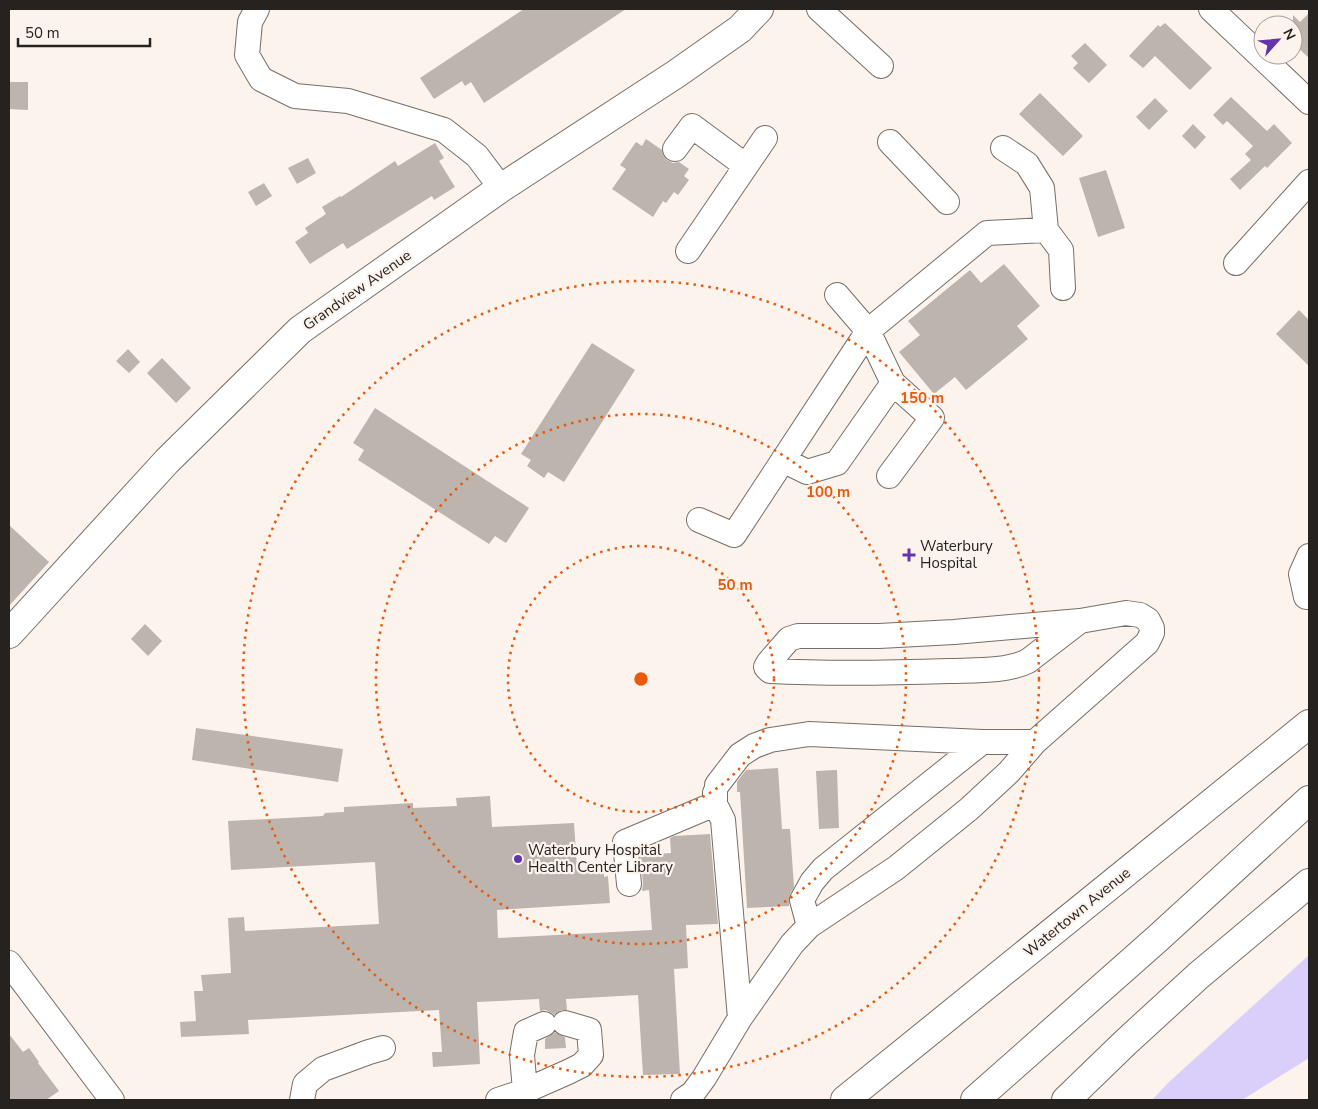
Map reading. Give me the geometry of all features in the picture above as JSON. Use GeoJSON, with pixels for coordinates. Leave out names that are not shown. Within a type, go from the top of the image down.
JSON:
{"type":"FeatureCollection","features":[{"type":"Feature","properties":{"kind":"main road","name":"Grandview Avenue"},"geometry":{"type":"LineString","coordinates":[[9,634],[167,461],[300,330],[500,188],[676,74],[740,29],[759,9]]}},
{"type":"Feature","properties":{"kind":"main road","name":"Watertown Avenue"},"geometry":{"type":"LineString","coordinates":[[845,1100],[1309,724]]}},
{"type":"Feature","properties":{"kind":"main road"},"geometry":{"type":"LineString","coordinates":[[975,1100],[1157,939],[1309,800]]}},
{"type":"Feature","properties":{"kind":"main road"},"geometry":{"type":"LineString","coordinates":[[1066,1100],[1198,976],[1309,883]]}},
{"type":"Feature","properties":{"kind":"main road"},"geometry":{"type":"LineString","coordinates":[[1002,1100],[1157,939]]}},
{"type":"Feature","properties":{"kind":"main road"},"geometry":{"type":"LineString","coordinates":[[1084,1100],[1198,976]]}},
{"type":"Feature","properties":{"kind":"street"},"geometry":{"type":"LineString","coordinates":[[257,9],[250,22],[247,55],[261,79],[295,96],[348,101],[444,130],[477,156],[500,188]]}},
{"type":"Feature","properties":{"kind":"street"},"geometry":{"type":"LineString","coordinates":[[820,9],[881,66]]}},
{"type":"Feature","properties":{"kind":"street"},"geometry":{"type":"LineString","coordinates":[[1212,9],[1309,102]]}},
{"type":"Feature","properties":{"kind":"street"},"geometry":{"type":"LineString","coordinates":[[675,148],[692,126],[746,166]]}},
{"type":"Feature","properties":{"kind":"street"},"geometry":{"type":"LineString","coordinates":[[688,251],[765,138]]}},
{"type":"Feature","properties":{"kind":"street"},"geometry":{"type":"LineString","coordinates":[[890,142],[946,202]]}},
{"type":"Feature","properties":{"kind":"street"},"geometry":{"type":"LineString","coordinates":[[1003,148],[1027,164],[1042,188],[1046,230],[1061,250],[1063,288]]}},
{"type":"Feature","properties":{"kind":"street"},"geometry":{"type":"LineString","coordinates":[[1236,263],[1309,182]]}},
{"type":"Feature","properties":{"kind":"street"},"geometry":{"type":"LineString","coordinates":[[699,520],[734,535],[868,331],[987,233],[1046,230]]}},
{"type":"Feature","properties":{"kind":"street"},"geometry":{"type":"LineString","coordinates":[[837,295],[868,331],[893,383],[932,418],[889,476]]}},
{"type":"Feature","properties":{"kind":"street"},"geometry":{"type":"LineString","coordinates":[[783,460],[807,472],[836,463],[893,383]]}},
{"type":"Feature","properties":{"kind":"street"},"geometry":{"type":"LineString","coordinates":[[1308,597],[1301,574],[1309,556]]}},
{"type":"Feature","properties":{"kind":"street"},"geometry":{"type":"LineString","coordinates":[[683,1100],[693,1093],[704,1078],[740,1018],[792,944],[809,926],[896,868],[947,826],[1008,772],[1035,742],[1147,643],[1152,633],[1152,628],[1148,620],[1140,615],[1126,613],[1080,621],[954,632],[879,636],[798,636],[789,639],[766,667],[770,671],[813,673],[990,670],[1021,665],[1080,621]]}},
{"type":"Feature","properties":{"kind":"street"},"geometry":{"type":"LineString","coordinates":[[629,884],[625,842],[716,794],[740,755],[754,746],[770,740],[809,734],[982,742],[1035,742]]}},
{"type":"Feature","properties":{"kind":"street"},"geometry":{"type":"LineString","coordinates":[[809,926],[802,900],[822,869],[982,742]]}},
{"type":"Feature","properties":{"kind":"street"},"geometry":{"type":"LineString","coordinates":[[716,794],[723,820],[740,1018]]}},
{"type":"Feature","properties":{"kind":"street"},"geometry":{"type":"LineString","coordinates":[[9,963],[112,1100]]}},
{"type":"Feature","properties":{"kind":"street"},"geometry":{"type":"LineString","coordinates":[[9,989],[62,1058],[68,1063],[90,1070]]}},
{"type":"Feature","properties":{"kind":"street"},"geometry":{"type":"LineString","coordinates":[[498,1100],[525,1092],[582,1065],[591,1055],[589,1030],[554,1024],[526,1032],[522,1055],[525,1092]]}},
{"type":"Feature","properties":{"kind":"street"},"geometry":{"type":"LineString","coordinates":[[302,1100],[305,1084],[323,1069],[383,1048]]}},
{"type":"Feature","properties":{"kind":"shaded area"},"geometry":{"type":"Polygon","coordinates":[[[1309,955],[1309,1058],[1242,1100],[1152,1100],[1169,1082],[1309,955]]]}},
{"type":"Feature","properties":{"kind":"building"},"geometry":{"type":"Polygon","coordinates":[[[524,9],[626,9],[484,103],[471,82],[465,86],[462,81],[434,99],[420,78],[524,9]]]}},
{"type":"Feature","properties":{"kind":"building"},"geometry":{"type":"Polygon","coordinates":[[[1309,13],[1309,58],[1303,52],[1303,19],[1309,13]]]}},
{"type":"Feature","properties":{"kind":"building"},"geometry":{"type":"Polygon","coordinates":[[[1165,23],[1212,68],[1190,90],[1155,56],[1143,68],[1129,56],[1158,25],[1160,27],[1165,23]]]}},
{"type":"Feature","properties":{"kind":"building"},"geometry":{"type":"Polygon","coordinates":[[[1085,43],[1107,65],[1089,83],[1073,68],[1078,63],[1071,56],[1085,43]]]}},
{"type":"Feature","properties":{"kind":"building"},"geometry":{"type":"Polygon","coordinates":[[[9,82],[28,82],[28,110],[9,109],[9,82]]]}},
{"type":"Feature","properties":{"kind":"building"},"geometry":{"type":"Polygon","coordinates":[[[1040,93],[1083,136],[1063,156],[1019,114],[1040,93]]]}},
{"type":"Feature","properties":{"kind":"building"},"geometry":{"type":"Polygon","coordinates":[[[1231,97],[1267,131],[1274,124],[1292,143],[1267,168],[1265,166],[1240,190],[1230,179],[1251,160],[1245,154],[1253,146],[1227,121],[1223,125],[1213,115],[1231,97]]]}},
{"type":"Feature","properties":{"kind":"building"},"geometry":{"type":"Polygon","coordinates":[[[1155,98],[1168,111],[1149,130],[1136,117],[1155,98]]]}},
{"type":"Feature","properties":{"kind":"building"},"geometry":{"type":"Polygon","coordinates":[[[1193,124],[1206,137],[1195,149],[1182,136],[1193,124]]]}},
{"type":"Feature","properties":{"kind":"building"},"geometry":{"type":"Polygon","coordinates":[[[646,139],[662,150],[667,160],[673,163],[679,162],[689,169],[684,176],[689,180],[678,195],[674,192],[666,203],[663,201],[653,217],[612,189],[626,169],[620,165],[636,142],[642,146],[646,139]]]}},
{"type":"Feature","properties":{"kind":"building"},"geometry":{"type":"Polygon","coordinates":[[[435,143],[444,158],[439,161],[455,187],[434,200],[432,196],[347,249],[343,243],[310,264],[295,242],[308,233],[305,228],[326,214],[322,207],[341,197],[395,161],[398,166],[435,143]]]}},
{"type":"Feature","properties":{"kind":"building"},"geometry":{"type":"Polygon","coordinates":[[[308,158],[316,173],[297,184],[288,168],[308,158]]]}},
{"type":"Feature","properties":{"kind":"building"},"geometry":{"type":"Polygon","coordinates":[[[1106,170],[1125,228],[1098,237],[1079,178],[1106,170]]]}},
{"type":"Feature","properties":{"kind":"building"},"geometry":{"type":"Polygon","coordinates":[[[264,183],[272,196],[256,206],[248,192],[264,183]]]}},
{"type":"Feature","properties":{"kind":"building"},"geometry":{"type":"Polygon","coordinates":[[[1004,264],[1040,306],[1017,326],[1028,339],[966,390],[955,377],[934,394],[899,352],[920,335],[908,321],[970,270],[981,283],[1004,264]]]}},
{"type":"Feature","properties":{"kind":"building"},"geometry":{"type":"Polygon","coordinates":[[[1299,310],[1309,320],[1309,366],[1276,334],[1299,310]]]}},
{"type":"Feature","properties":{"kind":"building"},"geometry":{"type":"Polygon","coordinates":[[[592,343],[635,370],[564,482],[548,472],[544,478],[527,466],[531,460],[521,454],[592,343]]]}},
{"type":"Feature","properties":{"kind":"building"},"geometry":{"type":"Polygon","coordinates":[[[128,349],[140,362],[129,373],[116,361],[128,349]]]}},
{"type":"Feature","properties":{"kind":"building"},"geometry":{"type":"Polygon","coordinates":[[[162,358],[191,388],[176,403],[147,373],[162,358]]]}},
{"type":"Feature","properties":{"kind":"building"},"geometry":{"type":"Polygon","coordinates":[[[375,408],[529,508],[506,543],[495,536],[489,544],[358,460],[364,450],[353,443],[375,408]]]}},
{"type":"Feature","properties":{"kind":"building"},"geometry":{"type":"Polygon","coordinates":[[[9,525],[49,562],[9,606],[9,525]]]}},
{"type":"Feature","properties":{"kind":"building"},"geometry":{"type":"Polygon","coordinates":[[[145,624],[162,641],[148,656],[131,639],[145,624]]]}},
{"type":"Feature","properties":{"kind":"building"},"geometry":{"type":"Polygon","coordinates":[[[196,728],[343,749],[338,782],[192,760],[196,728]]]}},
{"type":"Feature","properties":{"kind":"building"},"geometry":{"type":"Polygon","coordinates":[[[778,768],[782,829],[790,829],[794,887],[790,894],[789,906],[747,908],[740,792],[737,792],[737,782],[746,770],[778,768]]]}},
{"type":"Feature","properties":{"kind":"building"},"geometry":{"type":"Polygon","coordinates":[[[837,770],[839,828],[819,829],[816,771],[837,770]]]}},
{"type":"Feature","properties":{"kind":"building"},"geometry":{"type":"Polygon","coordinates":[[[490,796],[492,827],[574,823],[577,869],[604,868],[604,877],[608,876],[610,903],[497,910],[498,938],[652,930],[649,890],[642,891],[640,855],[671,853],[670,838],[674,836],[710,834],[718,924],[686,925],[688,968],[674,969],[680,1074],[643,1075],[638,995],[566,999],[567,1010],[561,1010],[554,1015],[546,1010],[540,1011],[539,999],[477,1002],[480,1064],[433,1067],[432,1052],[442,1052],[439,1010],[248,1020],[249,1034],[181,1037],[180,1022],[196,1021],[194,991],[203,991],[201,975],[231,973],[228,918],[244,917],[245,931],[379,924],[375,862],[231,870],[228,821],[323,816],[325,813],[344,812],[344,807],[413,803],[413,808],[457,806],[456,798],[490,796]]]}},
{"type":"Feature","properties":{"kind":"building"},"geometry":{"type":"Polygon","coordinates":[[[555,1032],[565,1037],[566,1048],[545,1049],[545,1039],[555,1032]]]}},
{"type":"Feature","properties":{"kind":"building"},"geometry":{"type":"Polygon","coordinates":[[[9,1034],[23,1052],[29,1048],[59,1091],[46,1100],[9,1100],[9,1034]]]}},
{"type":"Feature","properties":{"kind":"place","name":"Waterbury Hospital"},"geometry":{"type":"Point","coordinates":[909,555]}},
{"type":"Feature","properties":{"kind":"place","name":"Waterbury Hospital Health Center Library"},"geometry":{"type":"Point","coordinates":[518,859]}}]}
